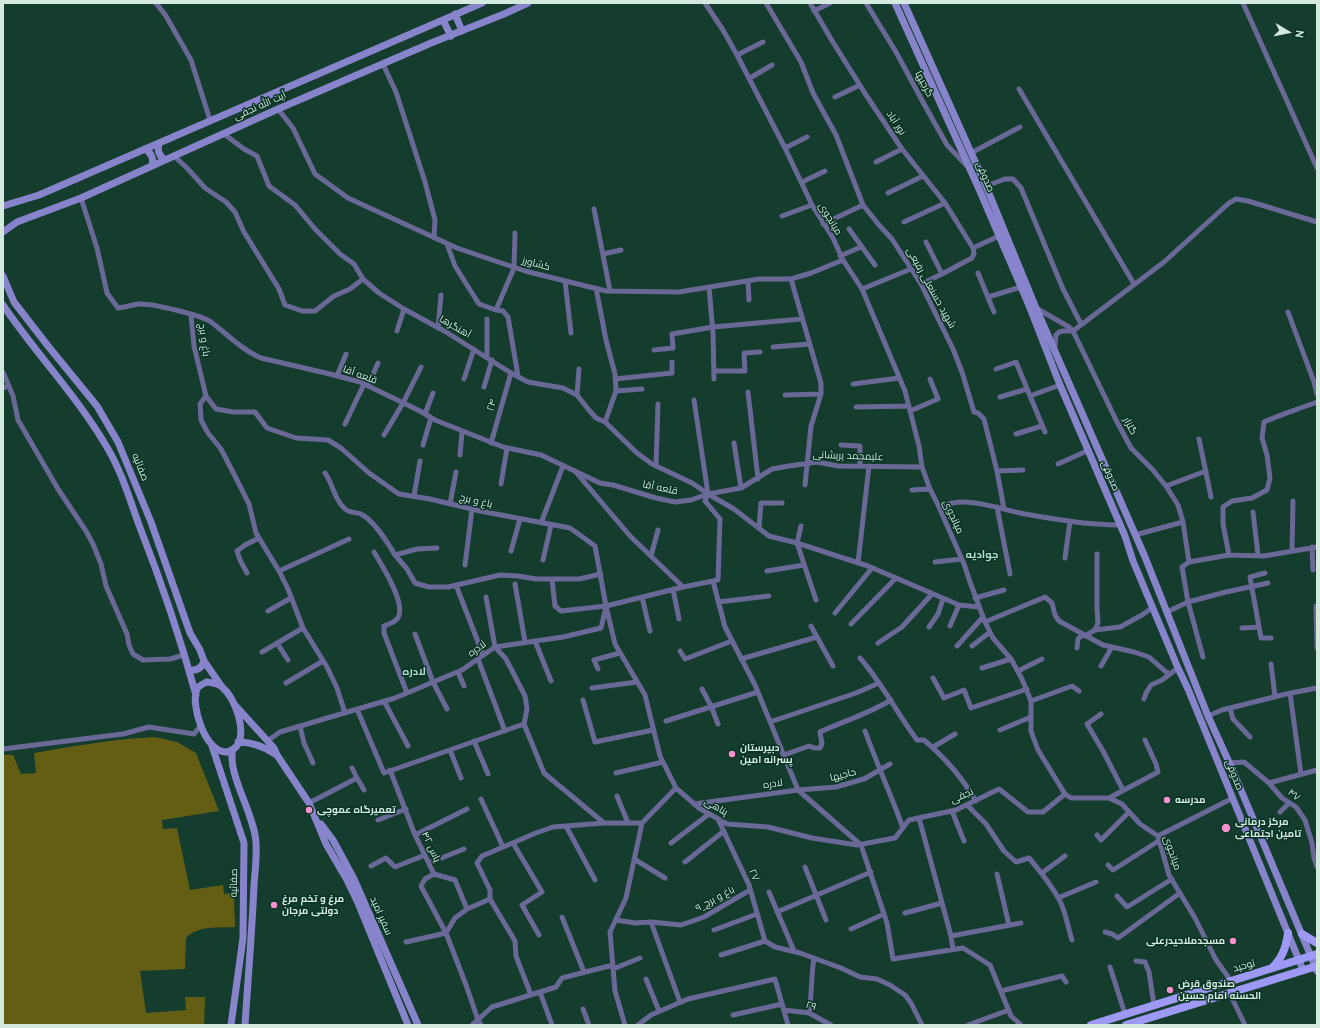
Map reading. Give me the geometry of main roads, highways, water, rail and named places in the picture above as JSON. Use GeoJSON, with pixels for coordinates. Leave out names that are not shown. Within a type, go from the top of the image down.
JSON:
{"type":"FeatureCollection","features":[{"type":"Feature","properties":{"kind":"main road","name":"آیت الله نجفی"},"geometry":{"type":"LineString","coordinates":[[3,206],[39,195],[482,3]]}},
{"type":"Feature","properties":{"kind":"main road","name":"آیت الله نجفی"},"geometry":{"type":"LineString","coordinates":[[3,232],[17,222],[81,198],[278,109],[528,3]]}},
{"type":"Feature","properties":{"kind":"main road","name":"صدوقی"},"geometry":{"type":"LineString","coordinates":[[895,3],[971,170],[1021,287],[1060,385],[1125,536],[1133,561],[1188,689],[1303,970]]}},
{"type":"Feature","properties":{"kind":"main road","name":"صدوقی"},"geometry":{"type":"LineString","coordinates":[[904,3],[986,186],[1036,308],[1130,522],[1208,716],[1302,934],[1314,955],[1316,968]]}},
{"type":"Feature","properties":{"kind":"main road"},"geometry":{"type":"LineString","coordinates":[[455,14],[462,31]]}},
{"type":"Feature","properties":{"kind":"main road"},"geometry":{"type":"LineString","coordinates":[[443,20],[451,36]]}},
{"type":"Feature","properties":{"kind":"main road"},"geometry":{"type":"LineString","coordinates":[[159,143],[158,151],[161,157],[165,160]]}},
{"type":"Feature","properties":{"kind":"main road"},"geometry":{"type":"LineString","coordinates":[[145,149],[152,156],[152,166]]}},
{"type":"Feature","properties":{"kind":"main road","name":"صفائیه"},"geometry":{"type":"LineString","coordinates":[[3,276],[14,302],[97,406],[108,423],[118,442],[151,522],[190,633],[200,650],[204,661],[234,704]]}},
{"type":"Feature","properties":{"kind":"main road"},"geometry":{"type":"LineString","coordinates":[[3,304],[16,323],[72,394],[109,450],[140,526],[167,600],[196,695]]}},
{"type":"Feature","properties":{"kind":"main road"},"geometry":{"type":"LineString","coordinates":[[39,352],[48,346]]}},
{"type":"Feature","properties":{"kind":"main road"},"geometry":{"type":"LineString","coordinates":[[140,526],[151,522]]}},
{"type":"Feature","properties":{"kind":"main road"},"geometry":{"type":"LineString","coordinates":[[1120,525],[1130,522]]}},
{"type":"Feature","properties":{"kind":"main road"},"geometry":{"type":"LineString","coordinates":[[1125,536],[1135,534]]}},
{"type":"Feature","properties":{"kind":"main road"},"geometry":{"type":"LineString","coordinates":[[189,670],[197,670],[203,665],[204,661]]}},
{"type":"Feature","properties":{"kind":"main road"},"geometry":{"type":"LineString","coordinates":[[196,695],[197,689],[202,684],[207,682],[215,683],[222,687]]}},
{"type":"Feature","properties":{"kind":"main road","name":"صفائیه"},"geometry":{"type":"LineString","coordinates":[[196,695],[197,711],[201,726],[212,746],[244,843],[243,938],[231,1025]]}},
{"type":"Feature","properties":{"kind":"main road"},"geometry":{"type":"LineString","coordinates":[[212,746],[224,752],[231,751],[237,746],[240,734],[240,722],[234,704]]}},
{"type":"Feature","properties":{"kind":"main road","name":"سفیر امید"},"geometry":{"type":"LineString","coordinates":[[234,704],[274,748],[309,804],[326,844],[347,880],[358,903],[408,1025]]}},
{"type":"Feature","properties":{"kind":"main road"},"geometry":{"type":"LineString","coordinates":[[238,742],[264,747],[277,755]]}},
{"type":"Feature","properties":{"kind":"main road","name":"صفائیه"},"geometry":{"type":"LineString","coordinates":[[233,749],[231,755],[233,769],[251,817],[256,842],[252,937],[244,1025]]}},
{"type":"Feature","properties":{"kind":"main road","name":"سفیر امید"},"geometry":{"type":"LineString","coordinates":[[317,820],[333,840],[354,879],[418,1025]]}},
{"type":"Feature","properties":{"kind":"main road"},"geometry":{"type":"LineString","coordinates":[[1270,890],[1282,886]]}},
{"type":"Feature","properties":{"kind":"main road"},"geometry":{"type":"LineString","coordinates":[[1272,968],[1283,955],[1288,934]]}},
{"type":"Feature","properties":{"kind":"main road"},"geometry":{"type":"LineString","coordinates":[[1302,934],[1317,943]]}},
{"type":"Feature","properties":{"kind":"main road","name":"توحید"},"geometry":{"type":"LineString","coordinates":[[1091,1025],[1314,955]]}},
{"type":"Feature","properties":{"kind":"main road"},"geometry":{"type":"LineString","coordinates":[[1126,1025],[1230,994],[1303,970],[1316,968]]}},
{"type":"Feature","properties":{"kind":"place","name":"دبیرستان پسرانه امین"},"geometry":{"type":"Point","coordinates":[732,754]}},
{"type":"Feature","properties":{"kind":"place","name":"مدرسه"},"geometry":{"type":"Point","coordinates":[1167,800]}},
{"type":"Feature","properties":{"kind":"place","name":"تعمیرگاه عموچی"},"geometry":{"type":"Point","coordinates":[309,810]}},
{"type":"Feature","properties":{"kind":"place","name":"مرکز درمانی تامین اجتماعی"},"geometry":{"type":"Point","coordinates":[1226,828]}},
{"type":"Feature","properties":{"kind":"place","name":"مرغ و تخم مرغ دولتی مرجان"},"geometry":{"type":"Point","coordinates":[274,905]}},
{"type":"Feature","properties":{"kind":"place","name":"مسجدملاحیدرعلی"},"geometry":{"type":"Point","coordinates":[1233,941]}},
{"type":"Feature","properties":{"kind":"place","name":"صندوق قرض الحسنه امام حسین"},"geometry":{"type":"Point","coordinates":[1170,990]}},
{"type":"Feature","properties":{"kind":"district","name":"جوادیه"},"geometry":{"type":"Point","coordinates":[982,555]}},
{"type":"Feature","properties":{"kind":"district","name":"لادره"},"geometry":{"type":"Point","coordinates":[414,672]}}]}
